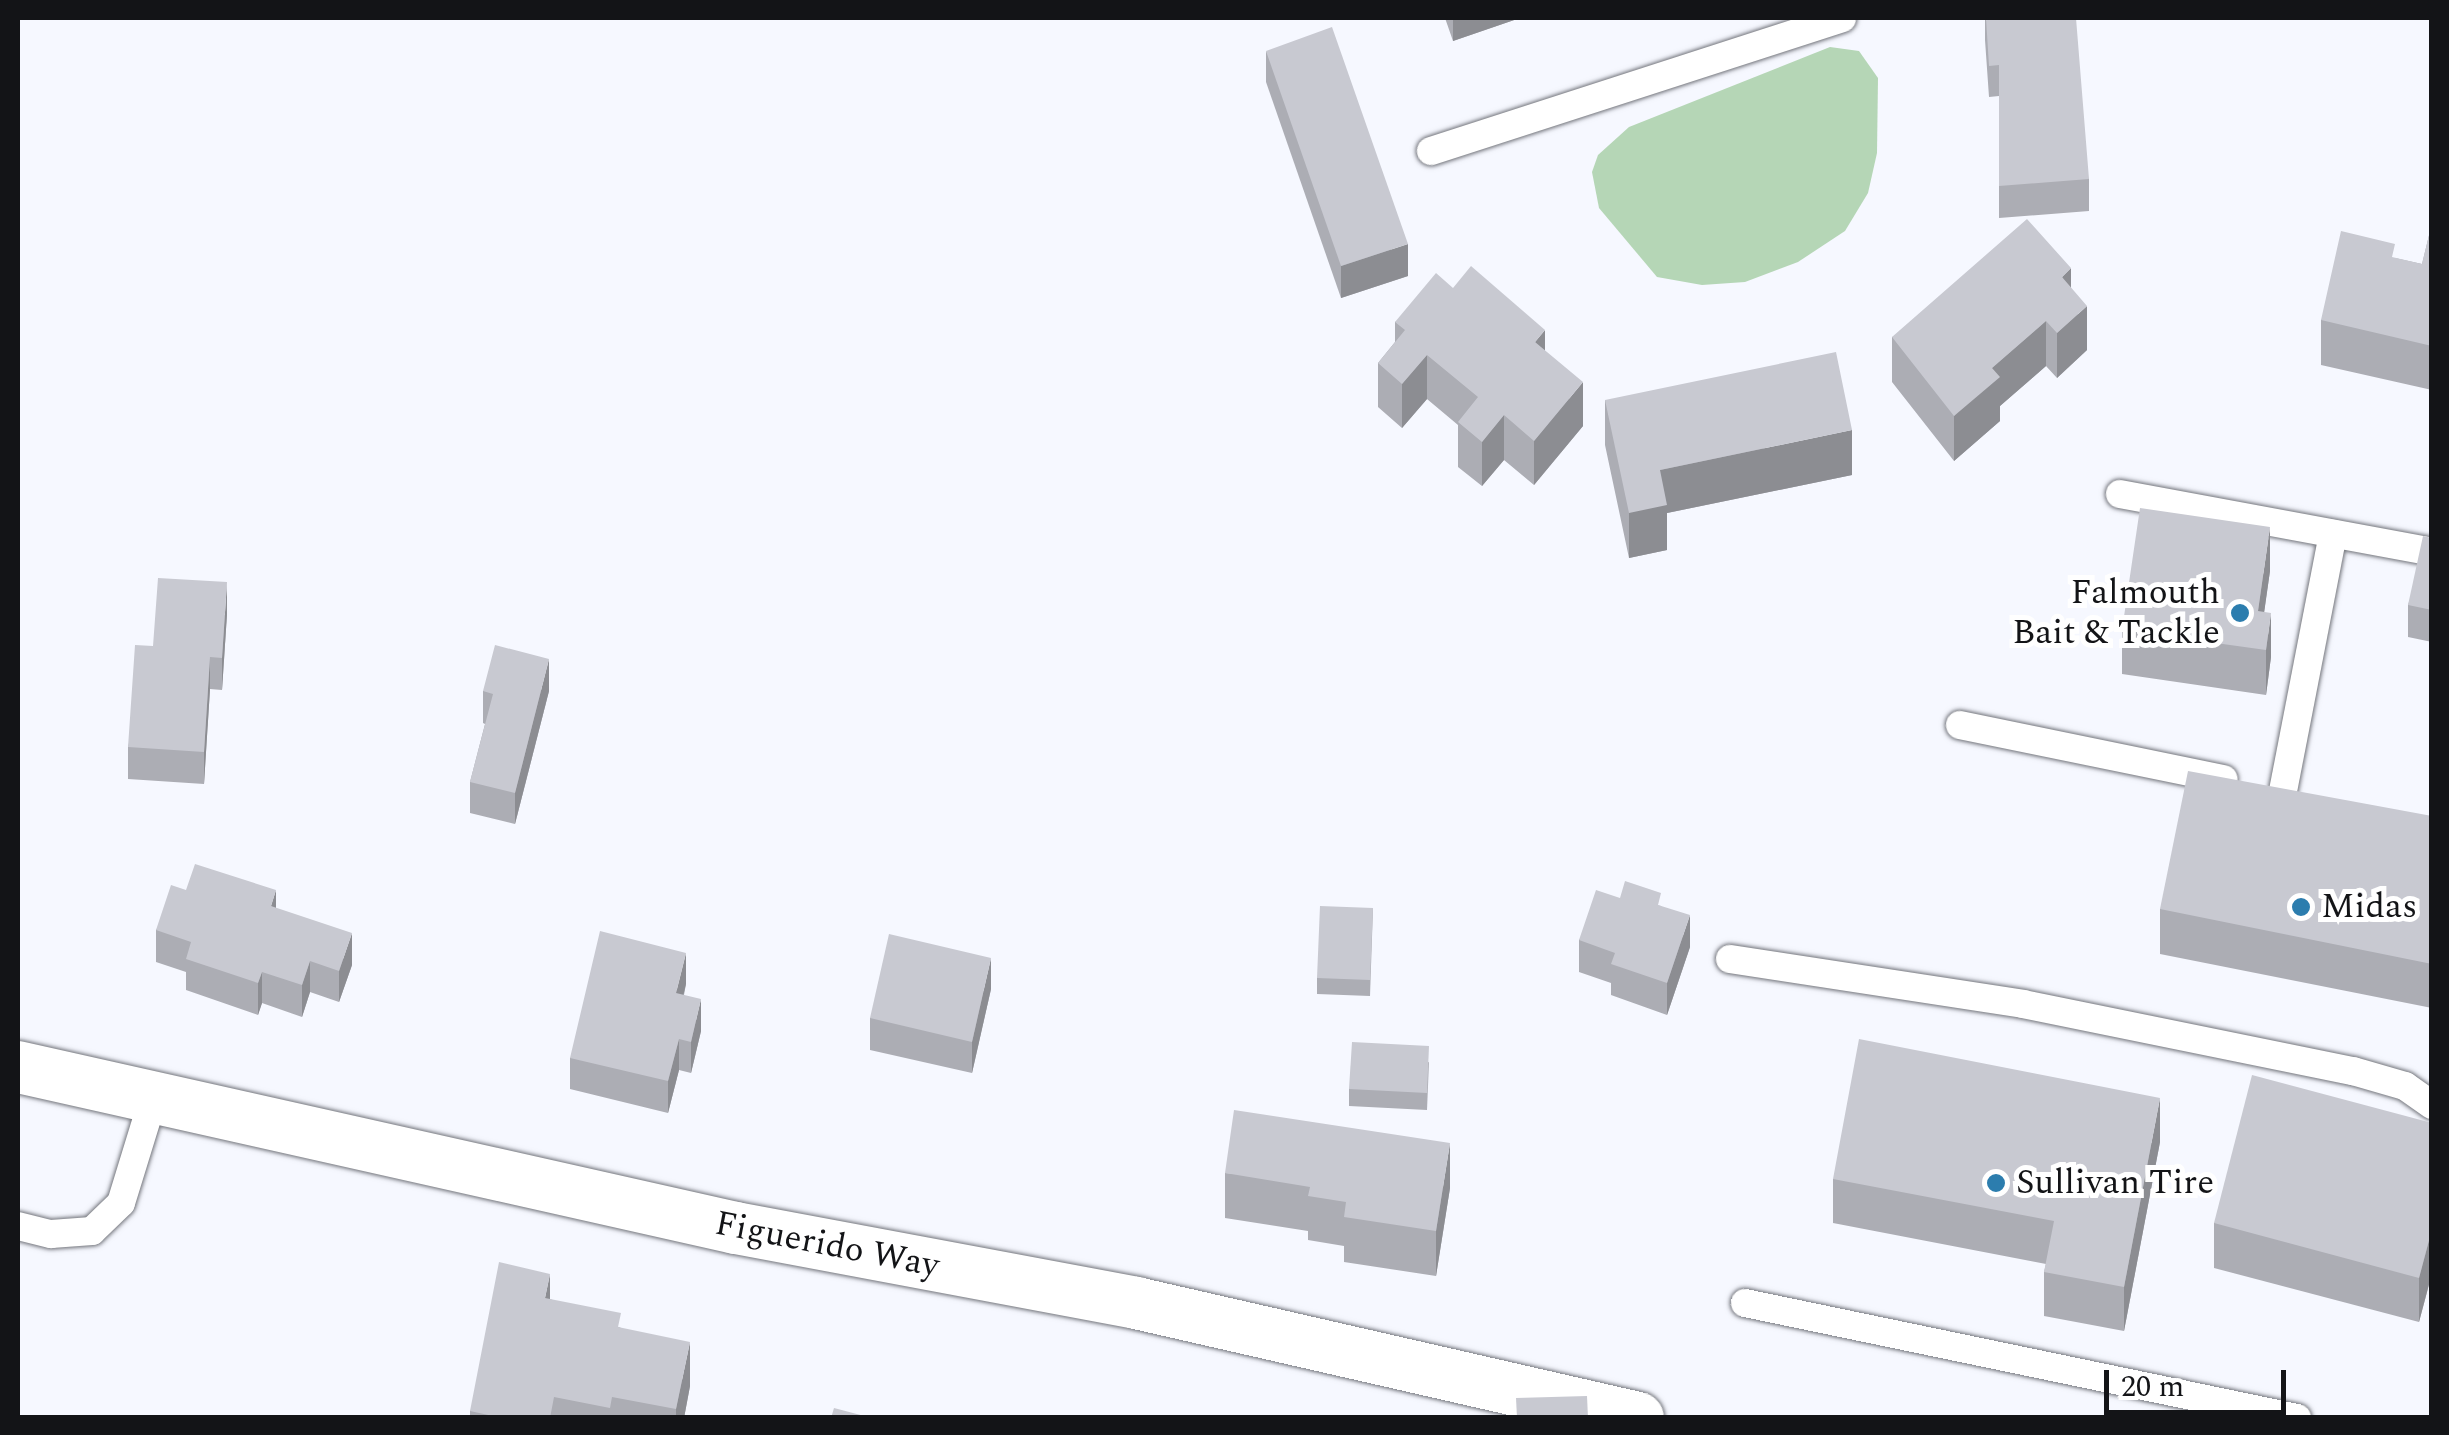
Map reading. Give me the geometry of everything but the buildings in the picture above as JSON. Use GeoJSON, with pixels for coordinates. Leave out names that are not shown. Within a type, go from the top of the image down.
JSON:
{"type":"FeatureCollection","features":[{"type":"Feature","properties":{"kind":"street","name":"Figuerido Way"},"geometry":{"type":"LineString","coordinates":[[18,1066],[736,1228],[1136,1303],[1638,1418]]}},
{"type":"Feature","properties":{"kind":"lane"},"geometry":{"type":"LineString","coordinates":[[1431,151],[1842,18]]}},
{"type":"Feature","properties":{"kind":"lane"},"geometry":{"type":"LineString","coordinates":[[2120,494],[2432,552]]}},
{"type":"Feature","properties":{"kind":"lane"},"geometry":{"type":"LineString","coordinates":[[2283,791],[2333,534]]}},
{"type":"Feature","properties":{"kind":"lane"},"geometry":{"type":"LineString","coordinates":[[1960,725],[2320,798]]}},
{"type":"Feature","properties":{"kind":"lane"},"geometry":{"type":"LineString","coordinates":[[1730,959],[2023,1004],[2354,1071],[2405,1086],[2432,1105]]}},
{"type":"Feature","properties":{"kind":"lane"},"geometry":{"type":"LineString","coordinates":[[18,1226],[52,1234],[92,1231],[120,1203],[154,1096]]}},
{"type":"Feature","properties":{"kind":"lane"},"geometry":{"type":"LineString","coordinates":[[1744,1303],[2297,1418]]}},
{"type":"Feature","properties":{"kind":"green space"},"geometry":{"type":"Polygon","coordinates":[[[1830,47],[1859,51],[1878,78],[1877,153],[1868,193],[1845,231],[1798,262],[1745,282],[1702,285],[1657,277],[1599,208],[1592,172],[1598,155],[1629,127],[1830,47]]]}},
{"type":"Feature","properties":{"kind":"place","name":"Falmouth Bait & Tackle"},"geometry":{"type":"Point","coordinates":[2240,613]}},
{"type":"Feature","properties":{"kind":"place","name":"Midas"},"geometry":{"type":"Point","coordinates":[2301,907]}},
{"type":"Feature","properties":{"kind":"place","name":"Sullivan Tire"},"geometry":{"type":"Point","coordinates":[1996,1183]}}]}
